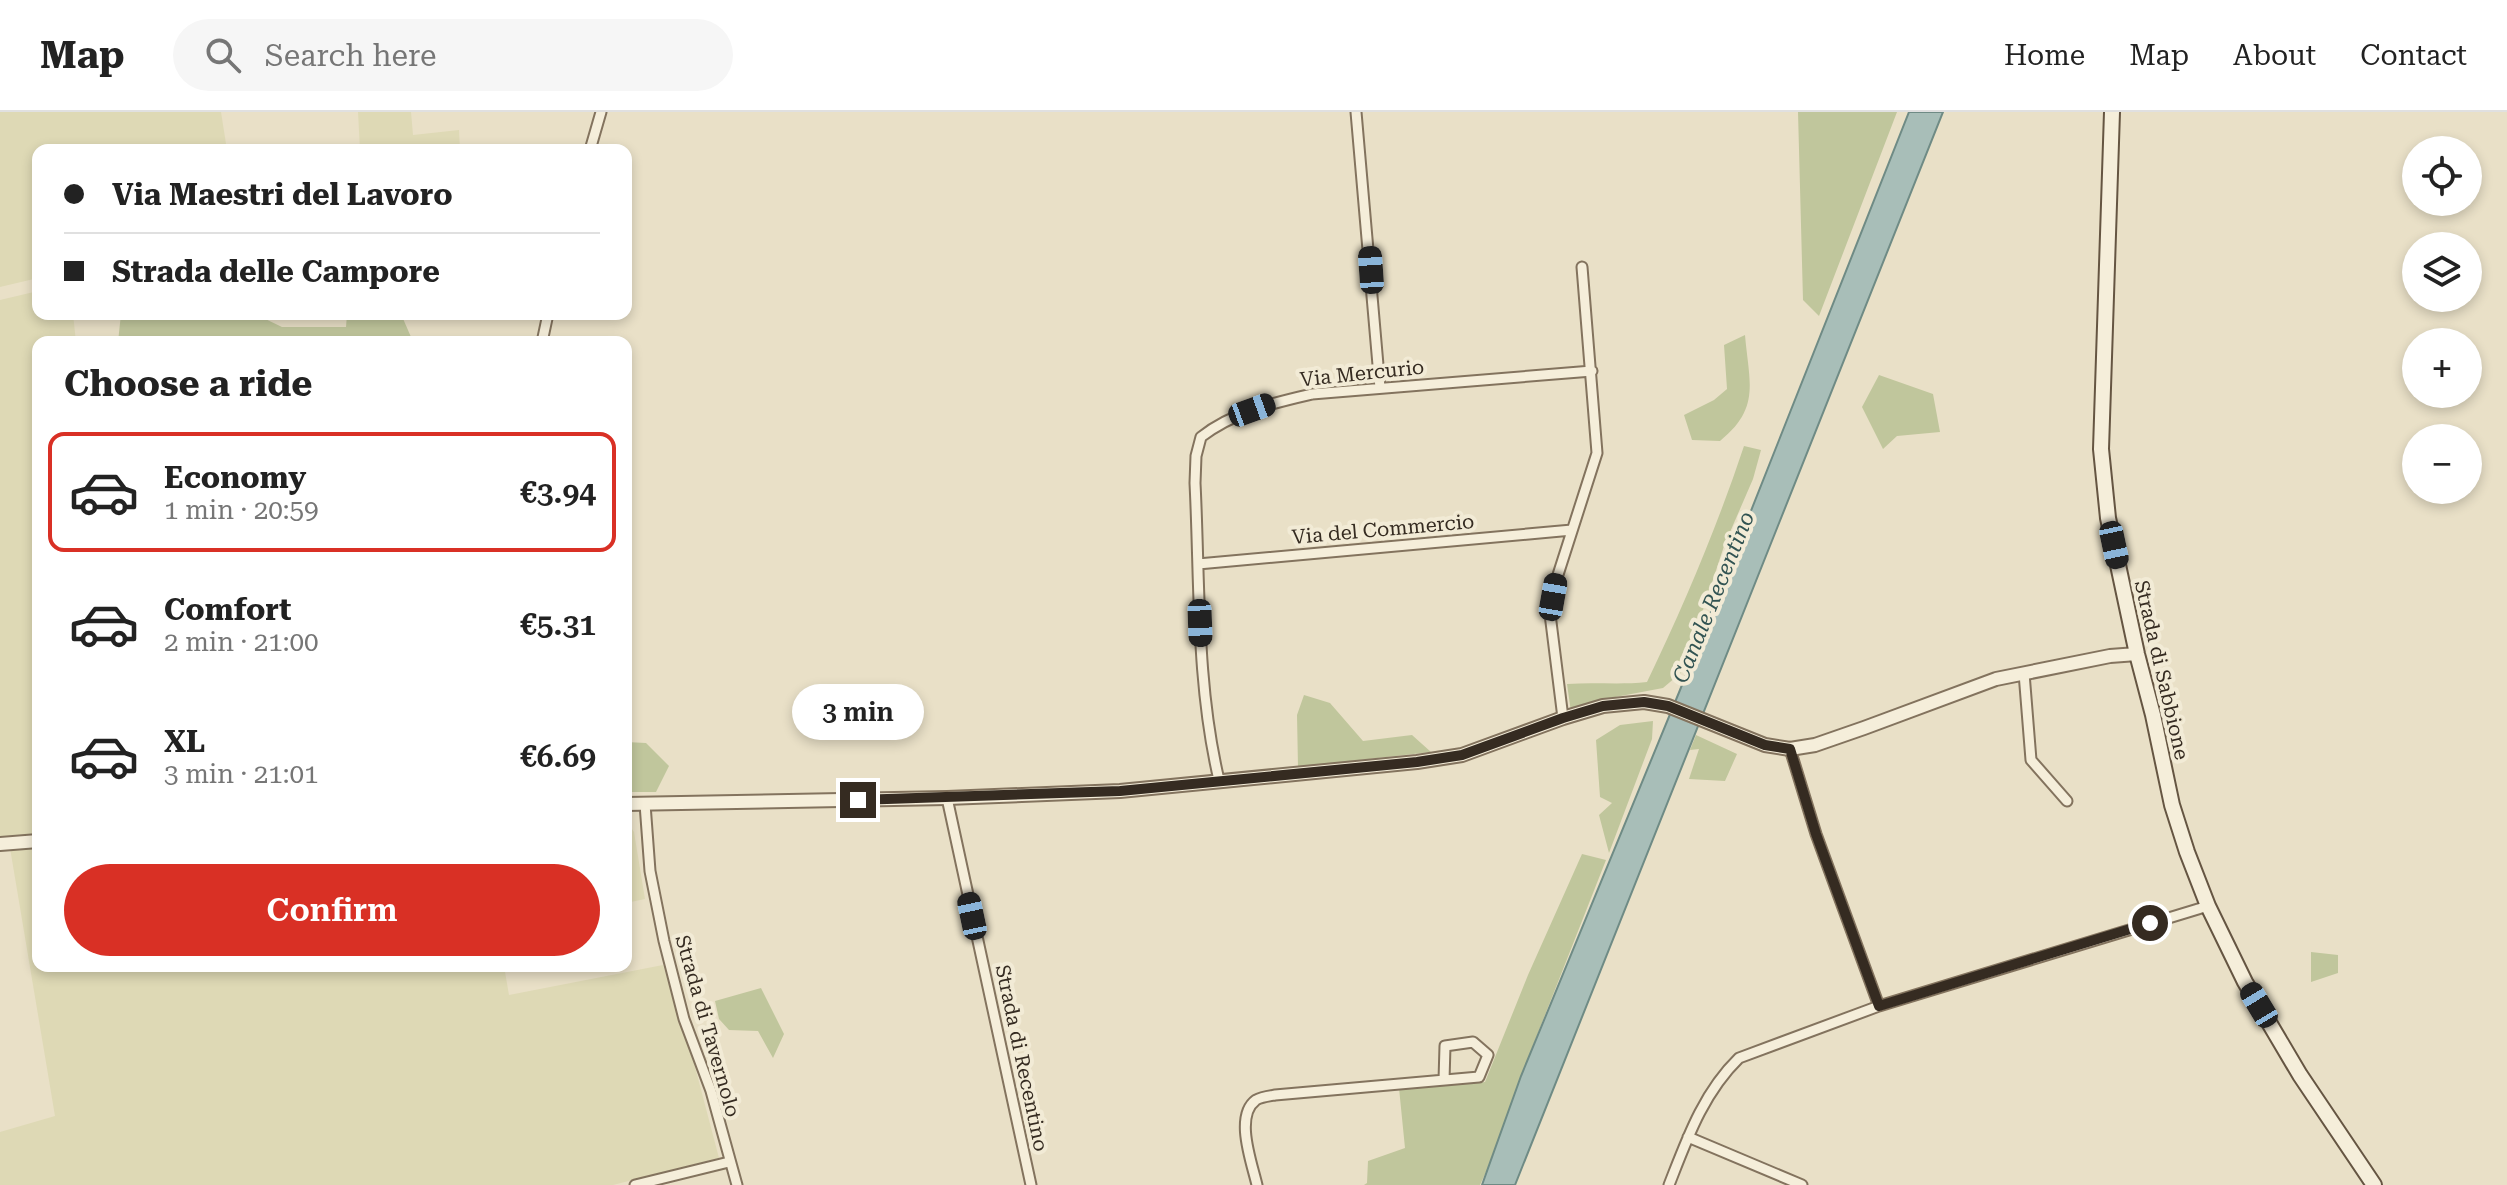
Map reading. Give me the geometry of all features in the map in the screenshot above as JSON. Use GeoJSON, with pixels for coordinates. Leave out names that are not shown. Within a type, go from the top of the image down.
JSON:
{"type":"FeatureCollection","features":[{"type":"Feature","properties":{"kind":"main road","name":"Strada di Sabbione"},"geometry":{"type":"LineString","coordinates":[[2112,112],[2101,449],[2108,518],[2172,805],[2208,906],[2245,982],[2300,1075],[2374,1185]]}},
{"type":"Feature","properties":{"kind":"street"},"geometry":{"type":"LineString","coordinates":[[592,144],[601,112]]}},
{"type":"Feature","properties":{"kind":"street"},"geometry":{"type":"LineString","coordinates":[[1356,112],[1380,388]]}},
{"type":"Feature","properties":{"kind":"street"},"geometry":{"type":"LineString","coordinates":[[1563,718],[1550,614],[1556,581],[1597,453],[1582,267]]}},
{"type":"Feature","properties":{"kind":"street","name":"Via Mercurio"},"geometry":{"type":"LineString","coordinates":[[1219,780],[1211,746],[1202,668],[1195,483],[1196,456],[1201,437],[1233,417],[1272,403],[1312,394],[1592,371]]}},
{"type":"Feature","properties":{"kind":"street","name":"Via del Commercio"},"geometry":{"type":"LineString","coordinates":[[1198,564],[1572,530]]}},
{"type":"Feature","properties":{"kind":"street"},"geometry":{"type":"LineString","coordinates":[[632,804],[1120,791],[1417,762],[1462,755],[1603,706],[1644,702],[1668,706],[1765,745],[1790,749],[1815,745],[1996,679],[2110,656],[2137,654]]}},
{"type":"Feature","properties":{"kind":"street"},"geometry":{"type":"LineString","coordinates":[[2024,673],[2031,760],[2067,801]]}},
{"type":"Feature","properties":{"kind":"street"},"geometry":{"type":"LineString","coordinates":[[1790,749],[1816,834],[1879,1006]]}},
{"type":"Feature","properties":{"kind":"street","name":"Strada di Recentino"},"geometry":{"type":"LineString","coordinates":[[947,798],[1031,1185]]}},
{"type":"Feature","properties":{"kind":"street","name":"Strada di Tavernolo"},"geometry":{"type":"LineString","coordinates":[[645,804],[650,871],[664,941],[684,1019],[711,1091],[737,1185]]}},
{"type":"Feature","properties":{"kind":"street"},"geometry":{"type":"LineString","coordinates":[[0,844],[32,841]]}},
{"type":"Feature","properties":{"kind":"street"},"geometry":{"type":"LineString","coordinates":[[1669,1185],[1703,1104],[1723,1074],[1739,1058],[1879,1006],[2208,906]]}},
{"type":"Feature","properties":{"kind":"street"},"geometry":{"type":"LineString","coordinates":[[1257,1185],[1244,1124],[1250,1107],[1257,1099],[1479,1077],[1488,1055],[1473,1042],[1445,1046],[1444,1080]]}},
{"type":"Feature","properties":{"kind":"street"},"geometry":{"type":"LineString","coordinates":[[1688,1137],[1802,1185]]}},
{"type":"Feature","properties":{"kind":"street"},"geometry":{"type":"LineString","coordinates":[[635,1185],[729,1162]]}},
{"type":"Feature","properties":{"kind":"shaded area"},"geometry":{"type":"Polygon","coordinates":[[[0,112],[221,112],[226,144],[32,144],[32,279],[0,287],[0,112]]]}},
{"type":"Feature","properties":{"kind":"shaded area"},"geometry":{"type":"Polygon","coordinates":[[[358,112],[411,112],[413,135],[459,130],[460,144],[360,144],[358,112]]]}},
{"type":"Feature","properties":{"kind":"shaded area"},"geometry":{"type":"Polygon","coordinates":[[[32,292],[32,320],[74,320],[75,336],[32,336],[32,834],[0,837],[0,300],[32,292]]]}},
{"type":"Feature","properties":{"kind":"shaded area"},"geometry":{"type":"Polygon","coordinates":[[[632,829],[634,832],[645,899],[632,902],[632,829]]]}},
{"type":"Feature","properties":{"kind":"shaded area"},"geometry":{"type":"Polygon","coordinates":[[[32,846],[32,972],[505,972],[509,995],[663,965],[694,1063],[719,1158],[613,1185],[0,1185],[0,1132],[55,1116],[10,848],[32,846]]]}},
{"type":"Feature","properties":{"kind":"green space"},"geometry":{"type":"Polygon","coordinates":[[[1798,112],[1897,112],[1819,316],[1803,300],[1798,112]]]}},
{"type":"Feature","properties":{"kind":"green space"},"geometry":{"type":"Polygon","coordinates":[[[120,320],[267,320],[282,327],[346,327],[347,320],[404,320],[411,336],[119,336],[120,320]]]}},
{"type":"Feature","properties":{"kind":"green space"},"geometry":{"type":"Polygon","coordinates":[[[1745,335],[1750,380],[1742,417],[1720,441],[1692,440],[1684,415],[1714,400],[1727,389],[1724,345],[1745,335]]]}},
{"type":"Feature","properties":{"kind":"green space"},"geometry":{"type":"Polygon","coordinates":[[[1879,375],[1933,394],[1940,432],[1897,436],[1883,449],[1862,407],[1879,375]]]}},
{"type":"Feature","properties":{"kind":"green space"},"geometry":{"type":"Polygon","coordinates":[[[1744,446],[1761,450],[1753,479],[1724,546],[1683,671],[1663,688],[1610,698],[1571,712],[1567,684],[1647,682],[1699,566],[1744,446]]]}},
{"type":"Feature","properties":{"kind":"green space"},"geometry":{"type":"Polygon","coordinates":[[[1304,695],[1330,703],[1363,741],[1412,735],[1431,752],[1298,767],[1297,715],[1304,695]]]}},
{"type":"Feature","properties":{"kind":"green space"},"geometry":{"type":"Polygon","coordinates":[[[1653,721],[1652,739],[1609,853],[1599,815],[1612,803],[1600,797],[1596,740],[1620,725],[1653,721]]]}},
{"type":"Feature","properties":{"kind":"green space"},"geometry":{"type":"Polygon","coordinates":[[[1696,735],[1737,754],[1725,781],[1689,779],[1699,749],[1690,750],[1696,735]]]}},
{"type":"Feature","properties":{"kind":"green space"},"geometry":{"type":"Polygon","coordinates":[[[632,742],[646,743],[669,766],[656,792],[632,792],[632,742]]]}},
{"type":"Feature","properties":{"kind":"green space"},"geometry":{"type":"Polygon","coordinates":[[[1582,854],[1606,860],[1480,1185],[1364,1185],[1367,1183],[1368,1161],[1405,1148],[1399,1088],[1485,1082],[1582,854]]]}},
{"type":"Feature","properties":{"kind":"green space"},"geometry":{"type":"Polygon","coordinates":[[[2311,952],[2338,955],[2338,973],[2311,982],[2311,952]]]}},
{"type":"Feature","properties":{"kind":"green space"},"geometry":{"type":"Polygon","coordinates":[[[761,988],[784,1034],[773,1058],[758,1031],[729,1030],[719,1019],[715,1001],[761,988]]]}},
{"type":"Feature","properties":{"kind":"water"},"geometry":{"type":"Polygon","coordinates":[[[1909,112],[1943,112],[1515,1185],[1482,1185],[1521,1076],[1680,690],[1909,112]]]}},
{"type":"Feature","properties":{"kind":"route"},"geometry":{"type":"LineString","coordinates":[[858,800],[1120,791],[1417,762],[1462,755],[1603,706],[1644,702],[1668,706],[1765,745],[1790,749],[1844,915],[1879,1006],[2150,923]]}},
{"type":"Feature","properties":{"kind":"water label","name":"Canale Recentino"},"geometry":{"type":"Point","coordinates":[1713,597]}}]}
